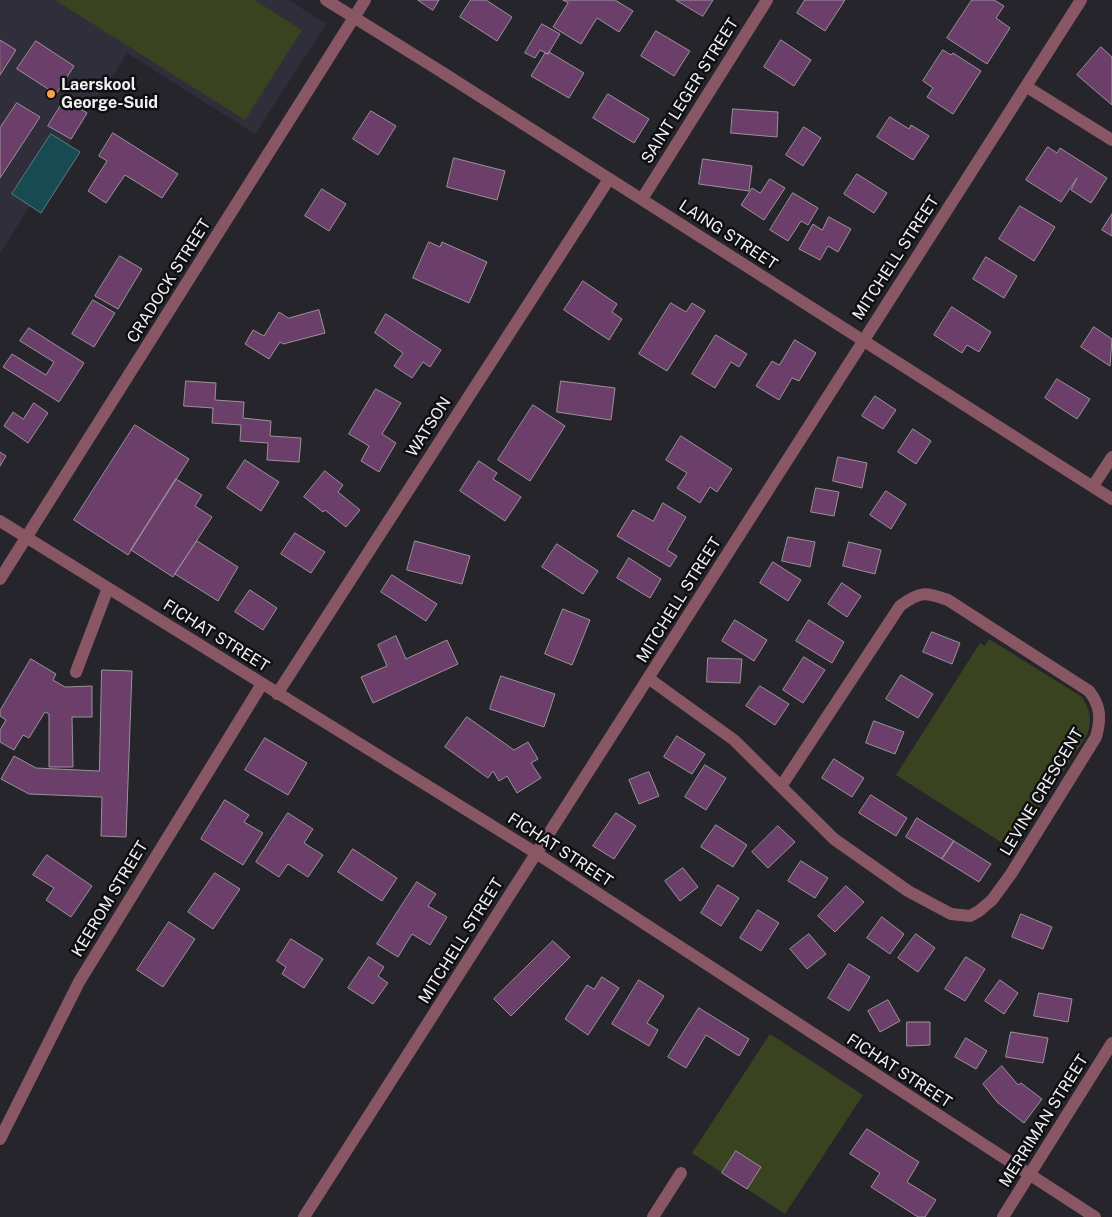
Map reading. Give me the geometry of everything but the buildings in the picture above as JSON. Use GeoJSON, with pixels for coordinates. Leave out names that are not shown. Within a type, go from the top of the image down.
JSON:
{"type":"FeatureCollection","features":[{"type":"Feature","properties":{"kind":"street","name":"LAING STREET"},"geometry":{"type":"LineString","coordinates":[[326,0],[1112,499]]}},
{"type":"Feature","properties":{"kind":"street","name":"CRADOCK STREET"},"geometry":{"type":"LineString","coordinates":[[0,579],[366,0]]}},
{"type":"Feature","properties":{"kind":"street","name":"SAINT LEGER STREET"},"geometry":{"type":"LineString","coordinates":[[642,199],[767,0]]}},
{"type":"Feature","properties":{"kind":"street","name":"MITCHELL STREET"},"geometry":{"type":"LineString","coordinates":[[304,1217],[862,340],[1081,0]]}},
{"type":"Feature","properties":{"kind":"street"},"geometry":{"type":"LineString","coordinates":[[1027,86],[1112,140]]}},
{"type":"Feature","properties":{"kind":"street","name":"WATSON"},"geometry":{"type":"LineString","coordinates":[[278,694],[609,179]]}},
{"type":"Feature","properties":{"kind":"street"},"geometry":{"type":"LineString","coordinates":[[1093,486],[1112,457]]}},
{"type":"Feature","properties":{"kind":"street","name":"FICHAT STREET"},"geometry":{"type":"LineString","coordinates":[[0,521],[536,853],[1095,1217]]}},
{"type":"Feature","properties":{"kind":"street"},"geometry":{"type":"LineString","coordinates":[[76,672],[108,588]]}},
{"type":"Feature","properties":{"kind":"street","name":"LEVINE CRESCENT"},"geometry":{"type":"LineString","coordinates":[[648,678],[734,740],[782,785],[834,839],[868,865],[908,891],[951,914],[970,916],[992,900],[1011,874],[1096,737],[1100,723],[1097,700],[1089,691],[948,600],[929,594],[920,594],[900,606],[782,785]]}},
{"type":"Feature","properties":{"kind":"street","name":"KEEROM STREET"},"geometry":{"type":"LineString","coordinates":[[0,1139],[79,982],[262,684]]}},
{"type":"Feature","properties":{"kind":"street","name":"MERRIMAN STREET"},"geometry":{"type":"LineString","coordinates":[[1003,1217],[1112,1043]]}},
{"type":"Feature","properties":{"kind":"street"},"geometry":{"type":"LineString","coordinates":[[653,1217],[681,1173]]}},
{"type":"Feature","properties":{"kind":"shaded area","name":"Laerskool George-Suid"},"geometry":{"type":"Polygon","coordinates":[[[0,0],[289,0],[326,24],[255,134],[127,53],[0,253],[0,0]]]}},
{"type":"Feature","properties":{"kind":"green space"},"geometry":{"type":"Polygon","coordinates":[[[55,0],[254,0],[302,30],[245,120],[55,0]]]}},
{"type":"Feature","properties":{"kind":"green space"},"geometry":{"type":"Polygon","coordinates":[[[989,639],[1082,697],[1090,715],[1087,735],[1012,849],[896,775],[980,643],[985,646],[989,639]]]}},
{"type":"Feature","properties":{"kind":"green space"},"geometry":{"type":"Polygon","coordinates":[[[770,1034],[863,1095],[785,1214],[692,1153],[770,1034]]]}},
{"type":"Feature","properties":{"kind":"water"},"geometry":{"type":"Polygon","coordinates":[[[51,134],[80,152],[41,213],[12,194],[51,134]]]}},
{"type":"Feature","properties":{"kind":"place","name":"Laerskool George-Suid"},"geometry":{"type":"Point","coordinates":[51,94]}}]}
